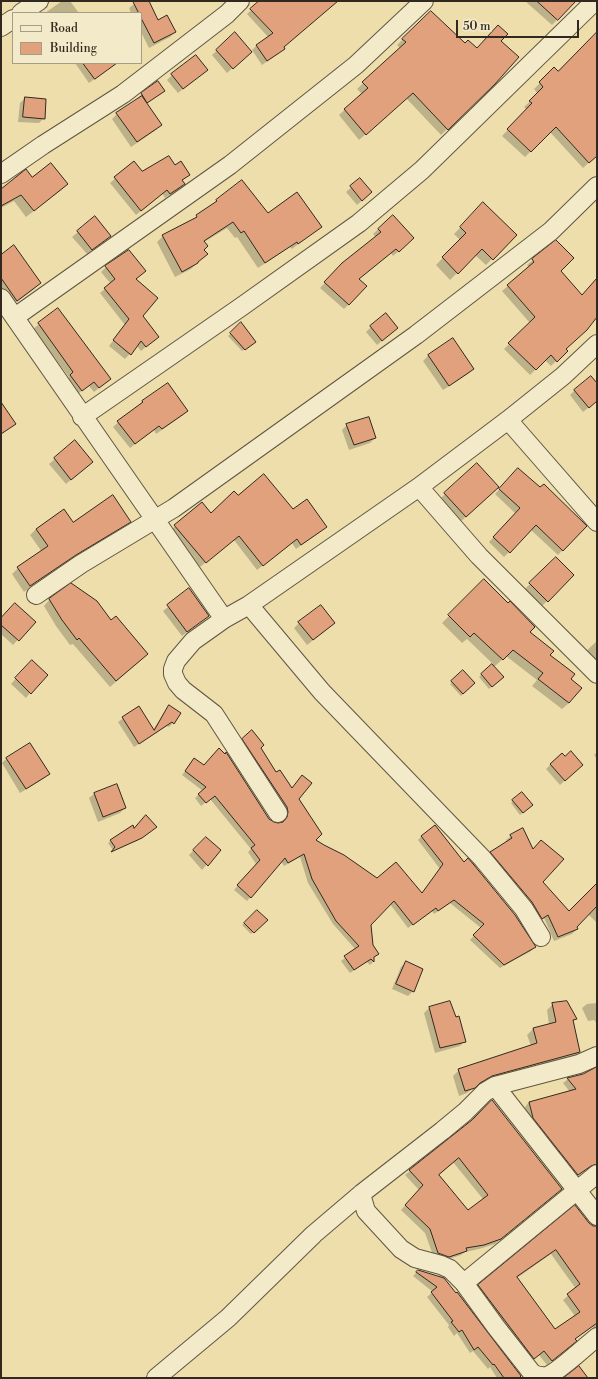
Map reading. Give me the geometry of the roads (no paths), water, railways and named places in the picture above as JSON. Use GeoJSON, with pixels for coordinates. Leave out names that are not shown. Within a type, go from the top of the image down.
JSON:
{"type":"FeatureCollection","features":[{"type":"Feature","properties":{"kind":"street"},"geometry":{"type":"LineString","coordinates":[[23,12],[39,1]]}},
{"type":"Feature","properties":{"kind":"street"},"geometry":{"type":"LineString","coordinates":[[1,174],[43,145],[123,94],[227,14],[240,1]]}},
{"type":"Feature","properties":{"kind":"street"},"geometry":{"type":"LineString","coordinates":[[16,317],[230,165],[356,65],[424,1]]}},
{"type":"Feature","properties":{"kind":"street"},"geometry":{"type":"LineString","coordinates":[[82,417],[241,308],[359,223],[422,170],[595,1]]}},
{"type":"Feature","properties":{"kind":"street"},"geometry":{"type":"LineString","coordinates":[[1,27],[12,20]]}},
{"type":"Feature","properties":{"kind":"street"},"geometry":{"type":"LineString","coordinates":[[36,595],[81,564],[155,520],[416,336],[551,231],[597,186]]}},
{"type":"Feature","properties":{"kind":"street"},"geometry":{"type":"LineString","coordinates":[[1,298],[16,317],[82,417],[224,619]]}},
{"type":"Feature","properties":{"kind":"street"},"geometry":{"type":"LineString","coordinates":[[278,813],[214,714],[183,690],[177,683],[173,674],[173,668],[176,661],[193,641],[224,619],[249,605],[419,487],[508,420],[596,348]]}},
{"type":"Feature","properties":{"kind":"street"},"geometry":{"type":"LineString","coordinates":[[508,420],[597,522]]}},
{"type":"Feature","properties":{"kind":"street"},"geometry":{"type":"LineString","coordinates":[[419,487],[479,556],[597,674]]}},
{"type":"Feature","properties":{"kind":"street"},"geometry":{"type":"LineString","coordinates":[[249,605],[322,692],[482,858],[524,910],[540,937]]}},
{"type":"Feature","properties":{"kind":"street"},"geometry":{"type":"LineString","coordinates":[[156,1378],[223,1323],[314,1234],[361,1194],[465,1112],[485,1092],[495,1086],[579,1064],[597,1056]]}},
{"type":"Feature","properties":{"kind":"street"},"geometry":{"type":"LineString","coordinates":[[495,1086],[597,1216]]}},
{"type":"Feature","properties":{"kind":"street"},"geometry":{"type":"LineString","coordinates":[[464,1282],[597,1174]]}},
{"type":"Feature","properties":{"kind":"street"},"geometry":{"type":"LineString","coordinates":[[361,1194],[366,1211],[401,1249],[415,1258],[450,1269],[464,1282],[496,1327],[532,1373],[538,1376],[548,1375],[597,1337]]}}]}
